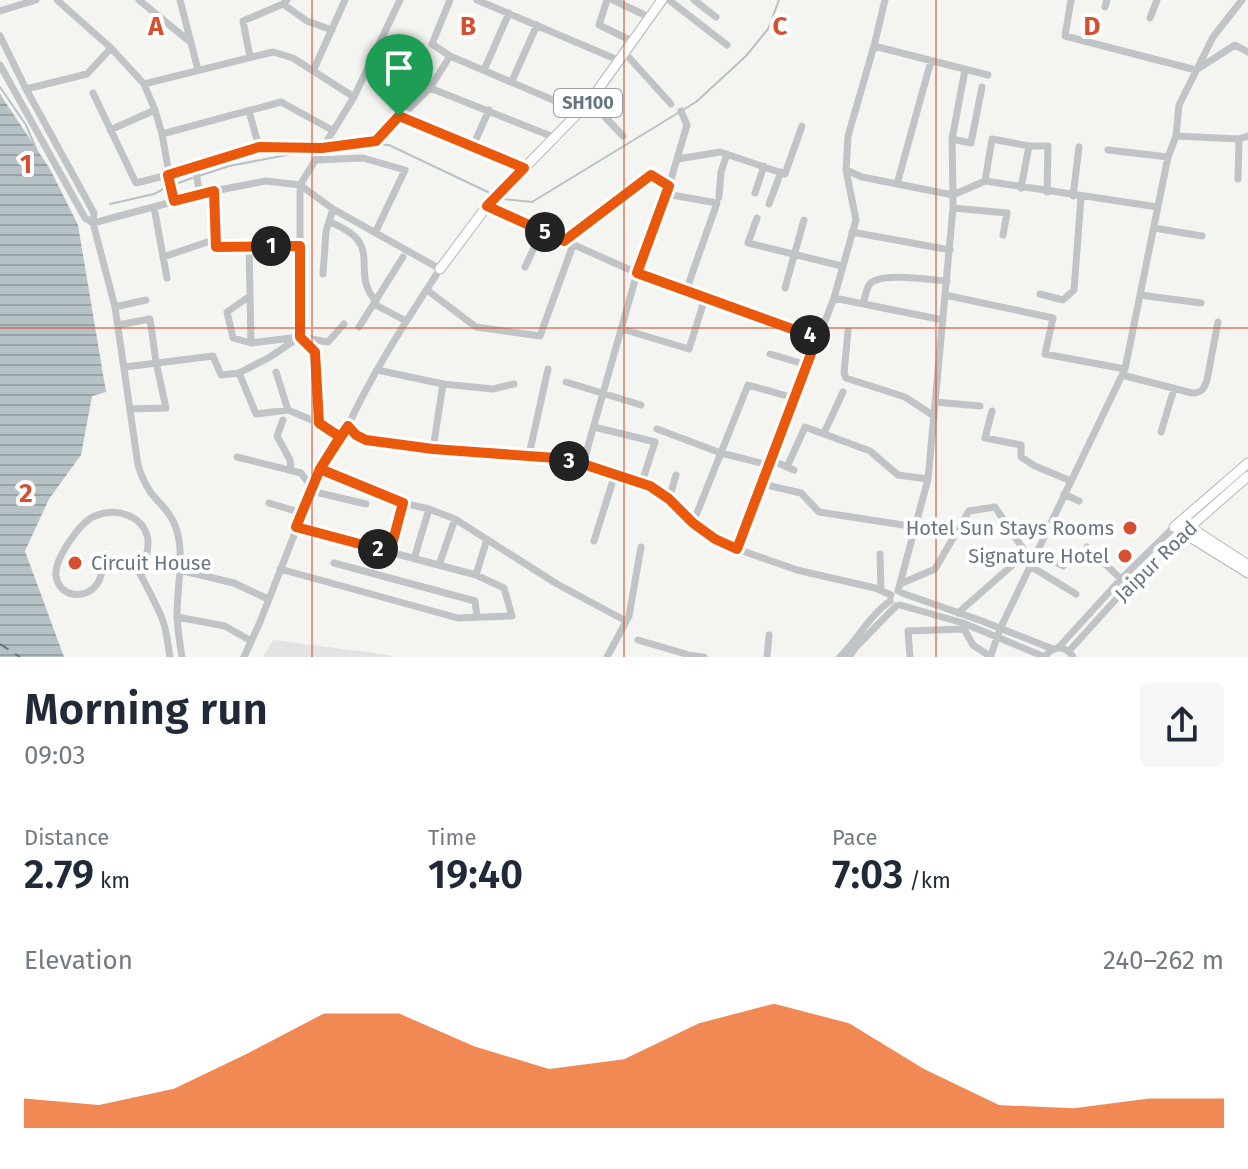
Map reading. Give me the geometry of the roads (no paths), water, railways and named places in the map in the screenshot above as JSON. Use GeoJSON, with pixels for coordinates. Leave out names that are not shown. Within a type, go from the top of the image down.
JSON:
{"type":"FeatureCollection","features":[{"type":"Feature","properties":{"kind":"main road","name":"SH100"},"geometry":{"type":"LineString","coordinates":[[440,269],[489,205],[581,112],[662,0]]}},
{"type":"Feature","properties":{"kind":"main road","name":"Jaipur Road"},"geometry":{"type":"LineString","coordinates":[[1182,527],[1248,463]]}},
{"type":"Feature","properties":{"kind":"main road","name":"Jaipur Road"},"geometry":{"type":"LineString","coordinates":[[1182,527],[1248,476]]}},
{"type":"Feature","properties":{"kind":"main road"},"geometry":{"type":"LineString","coordinates":[[1182,527],[1248,565]]}},
{"type":"Feature","properties":{"kind":"main road"},"geometry":{"type":"LineString","coordinates":[[1182,527],[1248,573]]}},
{"type":"Feature","properties":{"kind":"street"},"geometry":{"type":"LineString","coordinates":[[0,11],[36,0]]}},
{"type":"Feature","properties":{"kind":"street"},"geometry":{"type":"LineString","coordinates":[[57,0],[111,48],[144,84],[162,134],[174,201]]}},
{"type":"Feature","properties":{"kind":"street"},"geometry":{"type":"LineString","coordinates":[[139,0],[191,43]]}},
{"type":"Feature","properties":{"kind":"street"},"geometry":{"type":"LineString","coordinates":[[180,0],[198,70]]}},
{"type":"Feature","properties":{"kind":"street"},"geometry":{"type":"LineString","coordinates":[[313,71],[345,0]]}},
{"type":"Feature","properties":{"kind":"street"},"geometry":{"type":"LineString","coordinates":[[319,423],[315,352],[300,337],[300,185],[354,97],[399,2],[387,0]]}},
{"type":"Feature","properties":{"kind":"street"},"geometry":{"type":"LineString","coordinates":[[450,0],[429,45],[581,112]]}},
{"type":"Feature","properties":{"kind":"street"},"geometry":{"type":"LineString","coordinates":[[477,0],[490,2],[537,25],[621,56],[671,104]]}},
{"type":"Feature","properties":{"kind":"street"},"geometry":{"type":"LineString","coordinates":[[632,41],[599,25],[610,0],[649,17]]}},
{"type":"Feature","properties":{"kind":"street"},"geometry":{"type":"LineString","coordinates":[[669,0],[727,45]]}},
{"type":"Feature","properties":{"kind":"street"},"geometry":{"type":"LineString","coordinates":[[694,0],[716,17]]}},
{"type":"Feature","properties":{"kind":"street"},"geometry":{"type":"LineString","coordinates":[[737,549],[834,298],[856,220],[846,170],[848,136],[885,0]]}},
{"type":"Feature","properties":{"kind":"street"},"geometry":{"type":"LineString","coordinates":[[1071,0],[1065,36],[1196,70],[1235,45],[1248,52]]}},
{"type":"Feature","properties":{"kind":"street"},"geometry":{"type":"LineString","coordinates":[[1150,18],[1157,0]]}},
{"type":"Feature","properties":{"kind":"street"},"geometry":{"type":"LineString","coordinates":[[910,657],[908,631],[964,629],[973,645],[991,656],[1036,552],[1123,372],[1168,157],[1176,136],[1179,105],[1213,37],[1242,0]]}},
{"type":"Feature","properties":{"kind":"street"},"geometry":{"type":"LineString","coordinates":[[250,57],[243,21],[280,3],[307,21],[332,30]]}},
{"type":"Feature","properties":{"kind":"street"},"geometry":{"type":"LineString","coordinates":[[484,70],[509,13]]}},
{"type":"Feature","properties":{"kind":"street"},"geometry":{"type":"LineString","coordinates":[[179,33],[184,18]]}},
{"type":"Feature","properties":{"kind":"street"},"geometry":{"type":"LineString","coordinates":[[512,81],[537,25]]}},
{"type":"Feature","properties":{"kind":"street"},"geometry":{"type":"LineString","coordinates":[[0,36],[94,213],[93,223],[115,307],[137,456],[143,478],[176,525],[181,555],[177,617],[182,657]]}},
{"type":"Feature","properties":{"kind":"street"},"geometry":{"type":"LineString","coordinates":[[874,46],[988,75]]}},
{"type":"Feature","properties":{"kind":"street"},"geometry":{"type":"LineString","coordinates":[[26,89],[87,74],[111,48]]}},
{"type":"Feature","properties":{"kind":"street"},"geometry":{"type":"LineString","coordinates":[[144,84],[273,52],[293,58],[354,97]]}},
{"type":"Feature","properties":{"kind":"street"},"geometry":{"type":"LineString","coordinates":[[93,93],[136,183],[259,147],[322,148],[376,141],[430,88],[450,56]]}},
{"type":"Feature","properties":{"kind":"street"},"geometry":{"type":"LineString","coordinates":[[897,184],[931,61]]}},
{"type":"Feature","properties":{"kind":"street"},"geometry":{"type":"LineString","coordinates":[[0,65],[79,208],[85,218],[93,223],[214,191],[266,181],[300,185],[333,209],[440,269],[406,321],[361,397],[348,426],[320,469],[244,657]]}},
{"type":"Feature","properties":{"kind":"street"},"geometry":{"type":"LineString","coordinates":[[849,657],[896,597],[928,479],[953,208],[952,139],[965,70]]}},
{"type":"Feature","properties":{"kind":"street"},"geometry":{"type":"LineString","coordinates":[[952,139],[971,143],[982,87]]}},
{"type":"Feature","properties":{"kind":"street"},"geometry":{"type":"LineString","coordinates":[[430,88],[556,138]]}},
{"type":"Feature","properties":{"kind":"street"},"geometry":{"type":"LineString","coordinates":[[960,95],[980,99]]}},
{"type":"Feature","properties":{"kind":"street"},"geometry":{"type":"LineString","coordinates":[[590,101],[623,136]]}},
{"type":"Feature","properties":{"kind":"street"},"geometry":{"type":"LineString","coordinates":[[162,134],[281,102],[332,130]]}},
{"type":"Feature","properties":{"kind":"street"},"geometry":{"type":"LineString","coordinates":[[110,130],[155,110]]}},
{"type":"Feature","properties":{"kind":"street"},"geometry":{"type":"LineString","coordinates":[[473,146],[489,110]]}},
{"type":"Feature","properties":{"kind":"street"},"geometry":{"type":"LineString","coordinates":[[249,111],[259,147]]}},
{"type":"Feature","properties":{"kind":"street"},"geometry":{"type":"LineString","coordinates":[[583,464],[637,273],[678,159],[687,125],[681,111],[679,122]]}},
{"type":"Feature","properties":{"kind":"street"},"geometry":{"type":"LineString","coordinates":[[399,116],[524,168]]}},
{"type":"Feature","properties":{"kind":"street"},"geometry":{"type":"LineString","coordinates":[[678,159],[720,152],[785,174],[802,126]]}},
{"type":"Feature","properties":{"kind":"street"},"geometry":{"type":"LineString","coordinates":[[1176,136],[1244,138],[1238,179]]}},
{"type":"Feature","properties":{"kind":"street"},"geometry":{"type":"LineString","coordinates":[[985,181],[992,139],[1048,146],[1047,192]]}},
{"type":"Feature","properties":{"kind":"street"},"geometry":{"type":"LineString","coordinates":[[1021,188],[1029,146]]}},
{"type":"Feature","properties":{"kind":"street"},"geometry":{"type":"LineString","coordinates":[[1040,294],[1063,300],[1074,290],[1079,147]]}},
{"type":"Feature","properties":{"kind":"street"},"geometry":{"type":"LineString","coordinates":[[1108,150],[1168,157]]}},
{"type":"Feature","properties":{"kind":"street"},"geometry":{"type":"LineString","coordinates":[[719,197],[721,172],[727,154]]}},
{"type":"Feature","properties":{"kind":"street"},"geometry":{"type":"LineString","coordinates":[[316,160],[363,158],[405,170],[375,233]]}},
{"type":"Feature","properties":{"kind":"street"},"geometry":{"type":"LineString","coordinates":[[755,193],[764,166]]}},
{"type":"Feature","properties":{"kind":"street"},"geometry":{"type":"LineString","coordinates":[[195,167],[200,195]]}},
{"type":"Feature","properties":{"kind":"street"},"geometry":{"type":"LineString","coordinates":[[846,170],[862,177],[953,195],[985,181],[1158,207]]}},
{"type":"Feature","properties":{"kind":"street"},"geometry":{"type":"LineString","coordinates":[[769,204],[781,172]]}},
{"type":"Feature","properties":{"kind":"street"},"geometry":{"type":"LineString","coordinates":[[564,241],[651,175],[667,190],[717,203],[686,291]]}},
{"type":"Feature","properties":{"kind":"street"},"geometry":{"type":"LineString","coordinates":[[213,242],[214,191]]}},
{"type":"Feature","properties":{"kind":"street"},"geometry":{"type":"LineString","coordinates":[[79,208],[89,204]]}},
{"type":"Feature","properties":{"kind":"street"},"geometry":{"type":"LineString","coordinates":[[489,205],[637,273],[817,338]]}},
{"type":"Feature","properties":{"kind":"street"},"geometry":{"type":"LineString","coordinates":[[154,207],[167,278]]}},
{"type":"Feature","properties":{"kind":"street"},"geometry":{"type":"LineString","coordinates":[[953,208],[1007,213],[1003,235]]}},
{"type":"Feature","properties":{"kind":"street"},"geometry":{"type":"LineString","coordinates":[[323,274],[324,245],[333,209]]}},
{"type":"Feature","properties":{"kind":"street"},"geometry":{"type":"LineString","coordinates":[[757,218],[748,243],[842,266]]}},
{"type":"Feature","properties":{"kind":"street"},"geometry":{"type":"LineString","coordinates":[[785,288],[804,220]]}},
{"type":"Feature","properties":{"kind":"street"},"geometry":{"type":"LineString","coordinates":[[329,221],[352,234],[361,245],[365,286],[375,302],[406,321]]}},
{"type":"Feature","properties":{"kind":"street"},"geometry":{"type":"LineString","coordinates":[[1154,228],[1202,236]]}},
{"type":"Feature","properties":{"kind":"street"},"geometry":{"type":"LineString","coordinates":[[525,267],[542,231]]}},
{"type":"Feature","properties":{"kind":"street"},"geometry":{"type":"LineString","coordinates":[[852,232],[950,250]]}},
{"type":"Feature","properties":{"kind":"street"},"geometry":{"type":"LineString","coordinates":[[163,257],[213,242],[300,246]]}},
{"type":"Feature","properties":{"kind":"street"},"geometry":{"type":"LineString","coordinates":[[427,290],[476,327],[540,336],[573,245]]}},
{"type":"Feature","properties":{"kind":"street"},"geometry":{"type":"LineString","coordinates":[[249,246],[251,343]]}},
{"type":"Feature","properties":{"kind":"street"},"geometry":{"type":"LineString","coordinates":[[359,327],[403,257]]}},
{"type":"Feature","properties":{"kind":"street"},"geometry":{"type":"LineString","coordinates":[[863,304],[869,286],[878,279],[893,277],[947,281]]}},
{"type":"Feature","properties":{"kind":"street"},"geometry":{"type":"LineString","coordinates":[[945,295],[1053,318],[1045,354],[1123,372],[1192,393],[1204,389],[1218,322]]}},
{"type":"Feature","properties":{"kind":"street"},"geometry":{"type":"LineString","coordinates":[[1140,295],[1201,303]]}},
{"type":"Feature","properties":{"kind":"street"},"geometry":{"type":"LineString","coordinates":[[250,296],[227,312],[233,338],[251,343],[300,337],[328,342],[344,324]]}},
{"type":"Feature","properties":{"kind":"street"},"geometry":{"type":"LineString","coordinates":[[622,329],[689,349],[705,298]]}},
{"type":"Feature","properties":{"kind":"street"},"geometry":{"type":"LineString","coordinates":[[834,298],[943,320]]}},
{"type":"Feature","properties":{"kind":"street"},"geometry":{"type":"LineString","coordinates":[[1044,316],[1053,298]]}},
{"type":"Feature","properties":{"kind":"street"},"geometry":{"type":"LineString","coordinates":[[115,307],[146,300]]}},
{"type":"Feature","properties":{"kind":"street"},"geometry":{"type":"LineString","coordinates":[[118,325],[150,319],[166,408],[131,409]]}},
{"type":"Feature","properties":{"kind":"street"},"geometry":{"type":"LineString","coordinates":[[848,331],[846,378],[905,397],[934,416]]}},
{"type":"Feature","properties":{"kind":"street"},"geometry":{"type":"LineString","coordinates":[[125,367],[213,356],[221,375],[239,373],[300,337]]}},
{"type":"Feature","properties":{"kind":"street"},"geometry":{"type":"LineString","coordinates":[[770,354],[807,365]]}},
{"type":"Feature","properties":{"kind":"street"},"geometry":{"type":"LineString","coordinates":[[529,455],[548,369]]}},
{"type":"Feature","properties":{"kind":"street"},"geometry":{"type":"LineString","coordinates":[[377,370],[443,384],[493,389],[514,384]]}},
{"type":"Feature","properties":{"kind":"street"},"geometry":{"type":"LineString","coordinates":[[276,372],[288,410]]}},
{"type":"Feature","properties":{"kind":"street"},"geometry":{"type":"LineString","coordinates":[[239,373],[256,414],[288,410],[319,423],[340,437]]}},
{"type":"Feature","properties":{"kind":"street"},"geometry":{"type":"LineString","coordinates":[[566,382],[641,405]]}},
{"type":"Feature","properties":{"kind":"street"},"geometry":{"type":"LineString","coordinates":[[433,449],[443,384]]}},
{"type":"Feature","properties":{"kind":"street"},"geometry":{"type":"LineString","coordinates":[[693,523],[748,385],[794,398]]}},
{"type":"Feature","properties":{"kind":"street"},"geometry":{"type":"LineString","coordinates":[[1161,432],[1174,389]]}},
{"type":"Feature","properties":{"kind":"street"},"geometry":{"type":"LineString","coordinates":[[824,433],[843,392]]}},
{"type":"Feature","properties":{"kind":"street"},"geometry":{"type":"LineString","coordinates":[[935,402],[980,406]]}},
{"type":"Feature","properties":{"kind":"street"},"geometry":{"type":"LineString","coordinates":[[992,411],[985,438],[1021,445],[1021,457],[1071,481]]}},
{"type":"Feature","properties":{"kind":"street"},"geometry":{"type":"LineString","coordinates":[[283,420],[277,436],[290,460],[291,470]]}},
{"type":"Feature","properties":{"kind":"street"},"geometry":{"type":"LineString","coordinates":[[348,426],[366,440],[481,454],[556,458],[642,482],[669,499],[715,539],[737,549],[797,570],[881,590],[963,623],[1071,654]]}},
{"type":"Feature","properties":{"kind":"street"},"geometry":{"type":"LineString","coordinates":[[594,427],[655,442],[642,482]]}},
{"type":"Feature","properties":{"kind":"street"},"geometry":{"type":"LineString","coordinates":[[657,429],[721,453],[791,469],[805,427],[870,451],[898,475],[928,479]]}},
{"type":"Feature","properties":{"kind":"street"},"geometry":{"type":"LineString","coordinates":[[237,457],[301,473],[311,489],[366,504]]}},
{"type":"Feature","properties":{"kind":"street"},"geometry":{"type":"LineString","coordinates":[[320,469],[403,503],[455,519],[623,626]]}},
{"type":"Feature","properties":{"kind":"street"},"geometry":{"type":"LineString","coordinates":[[594,541],[615,474]]}},
{"type":"Feature","properties":{"kind":"street"},"geometry":{"type":"LineString","coordinates":[[669,499],[676,475]]}},
{"type":"Feature","properties":{"kind":"street"},"geometry":{"type":"LineString","coordinates":[[762,484],[801,493],[819,512],[916,527]]}},
{"type":"Feature","properties":{"kind":"street"},"geometry":{"type":"LineString","coordinates":[[1064,494],[1079,501]]}},
{"type":"Feature","properties":{"kind":"street"},"geometry":{"type":"LineString","coordinates":[[269,503],[302,513]]}},
{"type":"Feature","properties":{"kind":"street"},"geometry":{"type":"LineString","coordinates":[[390,552],[403,503]]}},
{"type":"Feature","properties":{"kind":"street"},"geometry":{"type":"LineString","coordinates":[[840,657],[878,610],[935,569],[969,511],[995,507],[1026,553],[958,613]]}},
{"type":"Feature","properties":{"kind":"street"},"geometry":{"type":"LineString","coordinates":[[414,559],[429,509]]}},
{"type":"Feature","properties":{"kind":"street"},"geometry":{"type":"LineString","coordinates":[[141,576],[147,537],[138,520],[128,514],[93,517],[64,549],[56,566],[61,588],[69,595],[76,595],[96,585],[105,565],[115,560],[132,561],[163,618],[170,657]]}},
{"type":"Feature","properties":{"kind":"street"},"geometry":{"type":"LineString","coordinates":[[439,565],[455,519]]}},
{"type":"Feature","properties":{"kind":"street"},"geometry":{"type":"LineString","coordinates":[[280,569],[458,618],[512,616],[504,588],[476,575],[296,527]]}},
{"type":"Feature","properties":{"kind":"street","name":"Jaipur Road"},"geometry":{"type":"LineString","coordinates":[[1045,657],[1121,579],[1182,527]]}},
{"type":"Feature","properties":{"kind":"street","name":"Jaipur Road"},"geometry":{"type":"LineString","coordinates":[[1071,654],[1182,527]]}},
{"type":"Feature","properties":{"kind":"street"},"geometry":{"type":"LineString","coordinates":[[476,575],[487,539]]}},
{"type":"Feature","properties":{"kind":"street"},"geometry":{"type":"LineString","coordinates":[[607,657],[623,626],[641,547]]}},
{"type":"Feature","properties":{"kind":"street"},"geometry":{"type":"LineString","coordinates":[[1087,547],[1121,579]]}},
{"type":"Feature","properties":{"kind":"street"},"geometry":{"type":"LineString","coordinates":[[1036,552],[1063,566]]}},
{"type":"Feature","properties":{"kind":"street"},"geometry":{"type":"LineString","coordinates":[[880,554],[881,590]]}},
{"type":"Feature","properties":{"kind":"street"},"geometry":{"type":"LineString","coordinates":[[334,563],[475,601],[477,617]]}},
{"type":"Feature","properties":{"kind":"street"},"geometry":{"type":"LineString","coordinates":[[1030,566],[1076,594]]}},
{"type":"Feature","properties":{"kind":"street"},"geometry":{"type":"LineString","coordinates":[[179,570],[234,583],[268,599]]}},
{"type":"Feature","properties":{"kind":"street"},"geometry":{"type":"LineString","coordinates":[[370,594],[376,575]]}},
{"type":"Feature","properties":{"kind":"street"},"geometry":{"type":"LineString","coordinates":[[857,585],[872,593],[958,613],[1045,657]]}},
{"type":"Feature","properties":{"kind":"street"},"geometry":{"type":"LineString","coordinates":[[177,617],[225,626],[251,641]]}},
{"type":"Feature","properties":{"kind":"street"},"geometry":{"type":"LineString","coordinates":[[767,657],[769,635]]}},
{"type":"Feature","properties":{"kind":"street"},"geometry":{"type":"LineString","coordinates":[[638,640],[686,655],[704,657]]}},
{"type":"Feature","properties":{"kind":"waterway"},"geometry":{"type":"LineString","coordinates":[[503,199],[532,202],[696,102],[746,56],[768,29],[779,0]]}},
{"type":"Feature","properties":{"kind":"waterway"},"geometry":{"type":"LineString","coordinates":[[0,87],[26,125],[37,151]]}},
{"type":"Feature","properties":{"kind":"waterway"},"geometry":{"type":"LineString","coordinates":[[374,144],[389,145],[492,194]]}},
{"type":"Feature","properties":{"kind":"waterway"},"geometry":{"type":"LineString","coordinates":[[199,176],[229,166],[308,151]]}},
{"type":"Feature","properties":{"kind":"waterway"},"geometry":{"type":"LineString","coordinates":[[176,184],[192,178]]}},
{"type":"Feature","properties":{"kind":"waterway"},"geometry":{"type":"LineString","coordinates":[[110,204],[154,194],[167,187]]}},
{"type":"Feature","properties":{"kind":"place","name":"Hotel Sun Stays Rooms"},"geometry":{"type":"Point","coordinates":[1130,528]}},
{"type":"Feature","properties":{"kind":"place","name":"Signature Hotel"},"geometry":{"type":"Point","coordinates":[1125,556]}},
{"type":"Feature","properties":{"kind":"place","name":"Circuit House"},"geometry":{"type":"Point","coordinates":[75,563]}}]}
